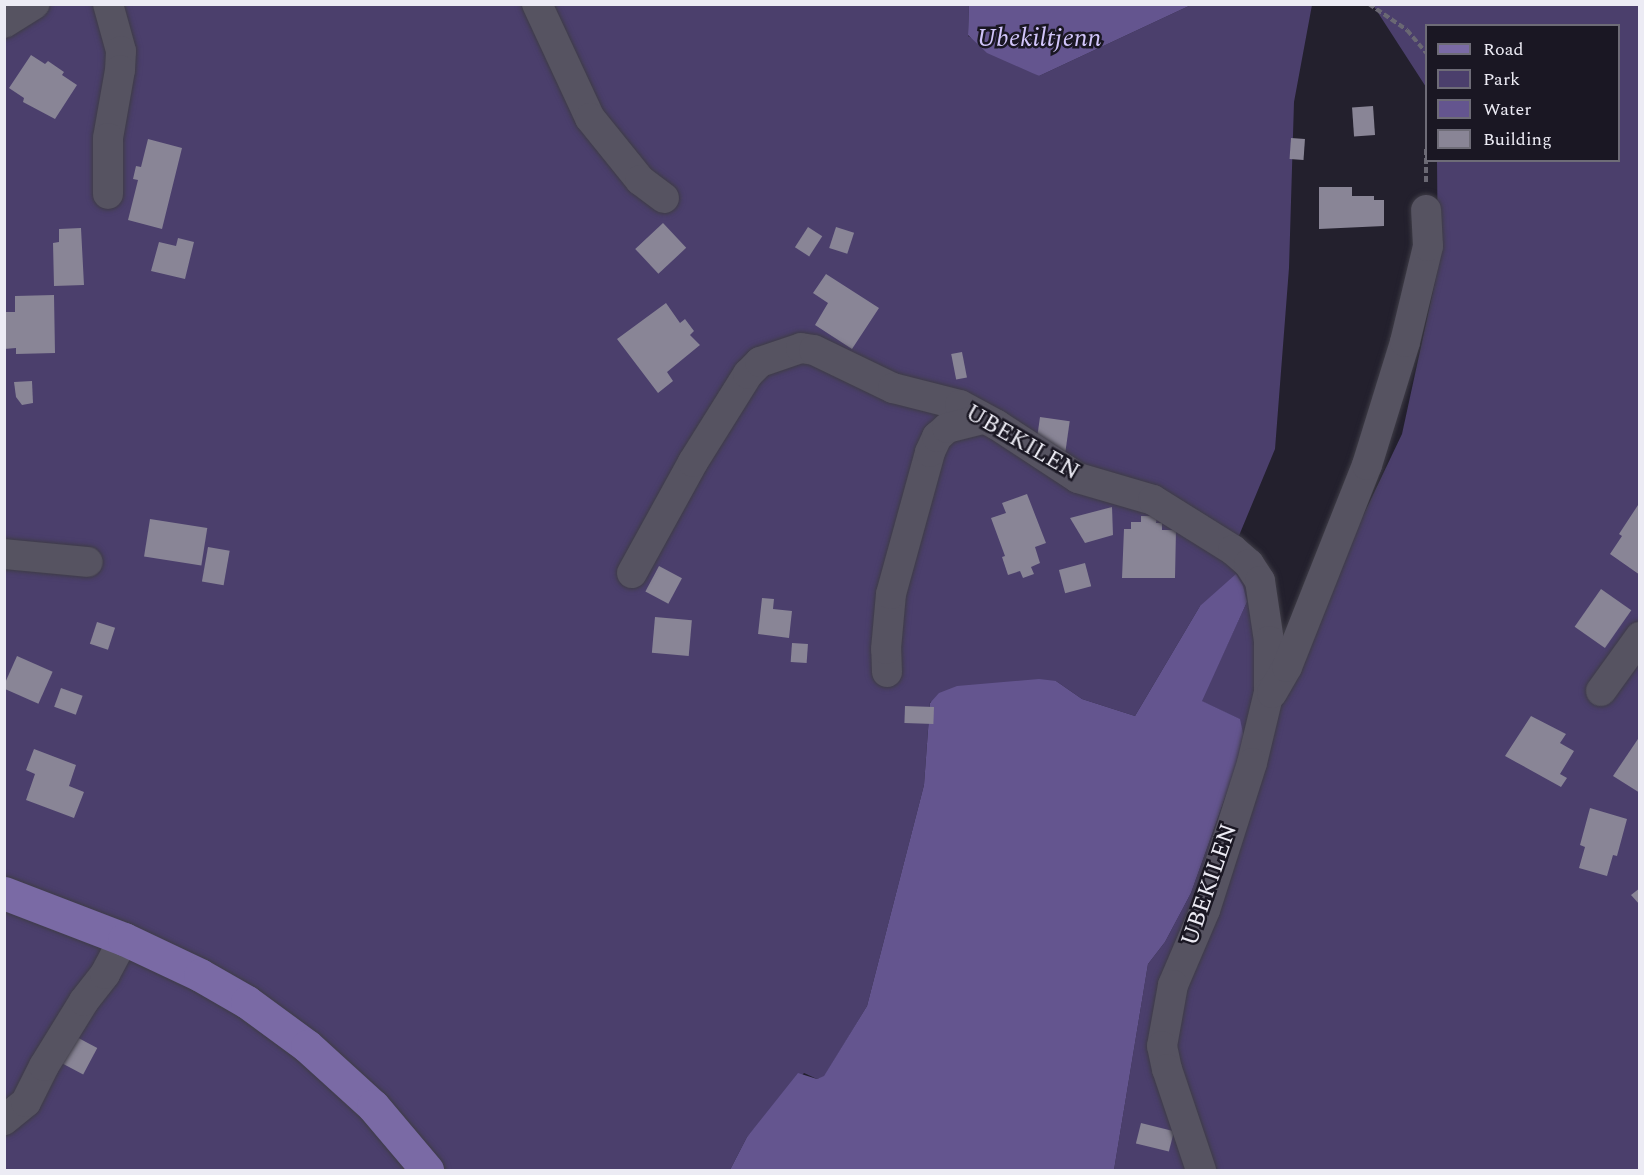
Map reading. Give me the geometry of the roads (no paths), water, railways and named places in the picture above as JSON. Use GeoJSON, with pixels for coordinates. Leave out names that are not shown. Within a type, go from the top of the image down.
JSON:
{"type":"FeatureCollection","features":[{"type":"Feature","properties":{"kind":"main road"},"geometry":{"type":"LineString","coordinates":[[4,893],[124,939],[228,991],[307,1046],[373,1106],[427,1170]]}},
{"type":"Feature","properties":{"kind":"street"},"geometry":{"type":"LineString","coordinates":[[4,23],[34,4]]}},
{"type":"Feature","properties":{"kind":"street"},"geometry":{"type":"LineString","coordinates":[[108,4],[121,51],[120,70],[108,138],[108,194]]}},
{"type":"Feature","properties":{"kind":"street"},"geometry":{"type":"LineString","coordinates":[[537,4],[590,118],[640,180],[664,198]]}},
{"type":"Feature","properties":{"kind":"street"},"geometry":{"type":"LineString","coordinates":[[1269,692],[1273,693],[1287,667],[1367,465],[1405,342],[1428,246],[1426,210]]}},
{"type":"Feature","properties":{"kind":"street","name":"UBEKILEN"},"geometry":{"type":"LineString","coordinates":[[632,573],[693,462],[748,374],[760,362],[801,348],[814,350],[893,388],[960,405],[982,419],[997,425],[1078,478],[1153,500],[1233,550],[1249,564],[1260,580],[1269,641],[1269,692],[1252,763],[1205,910],[1173,985],[1162,1046],[1167,1069],[1201,1170]]}},
{"type":"Feature","properties":{"kind":"street"},"geometry":{"type":"LineString","coordinates":[[887,672],[886,649],[891,594],[930,452],[937,437],[947,429],[982,419]]}},
{"type":"Feature","properties":{"kind":"street"},"geometry":{"type":"LineString","coordinates":[[4,554],[88,562]]}},
{"type":"Feature","properties":{"kind":"street"},"geometry":{"type":"LineString","coordinates":[[1601,691],[1640,637]]}},
{"type":"Feature","properties":{"kind":"street"},"geometry":{"type":"LineString","coordinates":[[4,1120],[26,1102],[44,1066],[84,1001],[105,974],[124,939]]}},
{"type":"Feature","properties":{"kind":"water","name":"Ubekiltjenn"},"geometry":{"type":"Polygon","coordinates":[[[969,4],[1191,5],[1039,76],[987,53],[968,35],[969,4]]]}},
{"type":"Feature","properties":{"kind":"water"},"geometry":{"type":"Polygon","coordinates":[[[1236,574],[1243,586],[1247,602],[1202,701],[1240,719],[1245,742],[1191,893],[1165,942],[1148,964],[1114,1170],[730,1170],[747,1137],[798,1073],[817,1079],[824,1076],[867,1006],[924,785],[930,703],[939,693],[957,686],[1039,679],[1056,681],[1082,699],[1135,716],[1200,606],[1236,574]]]}}]}
